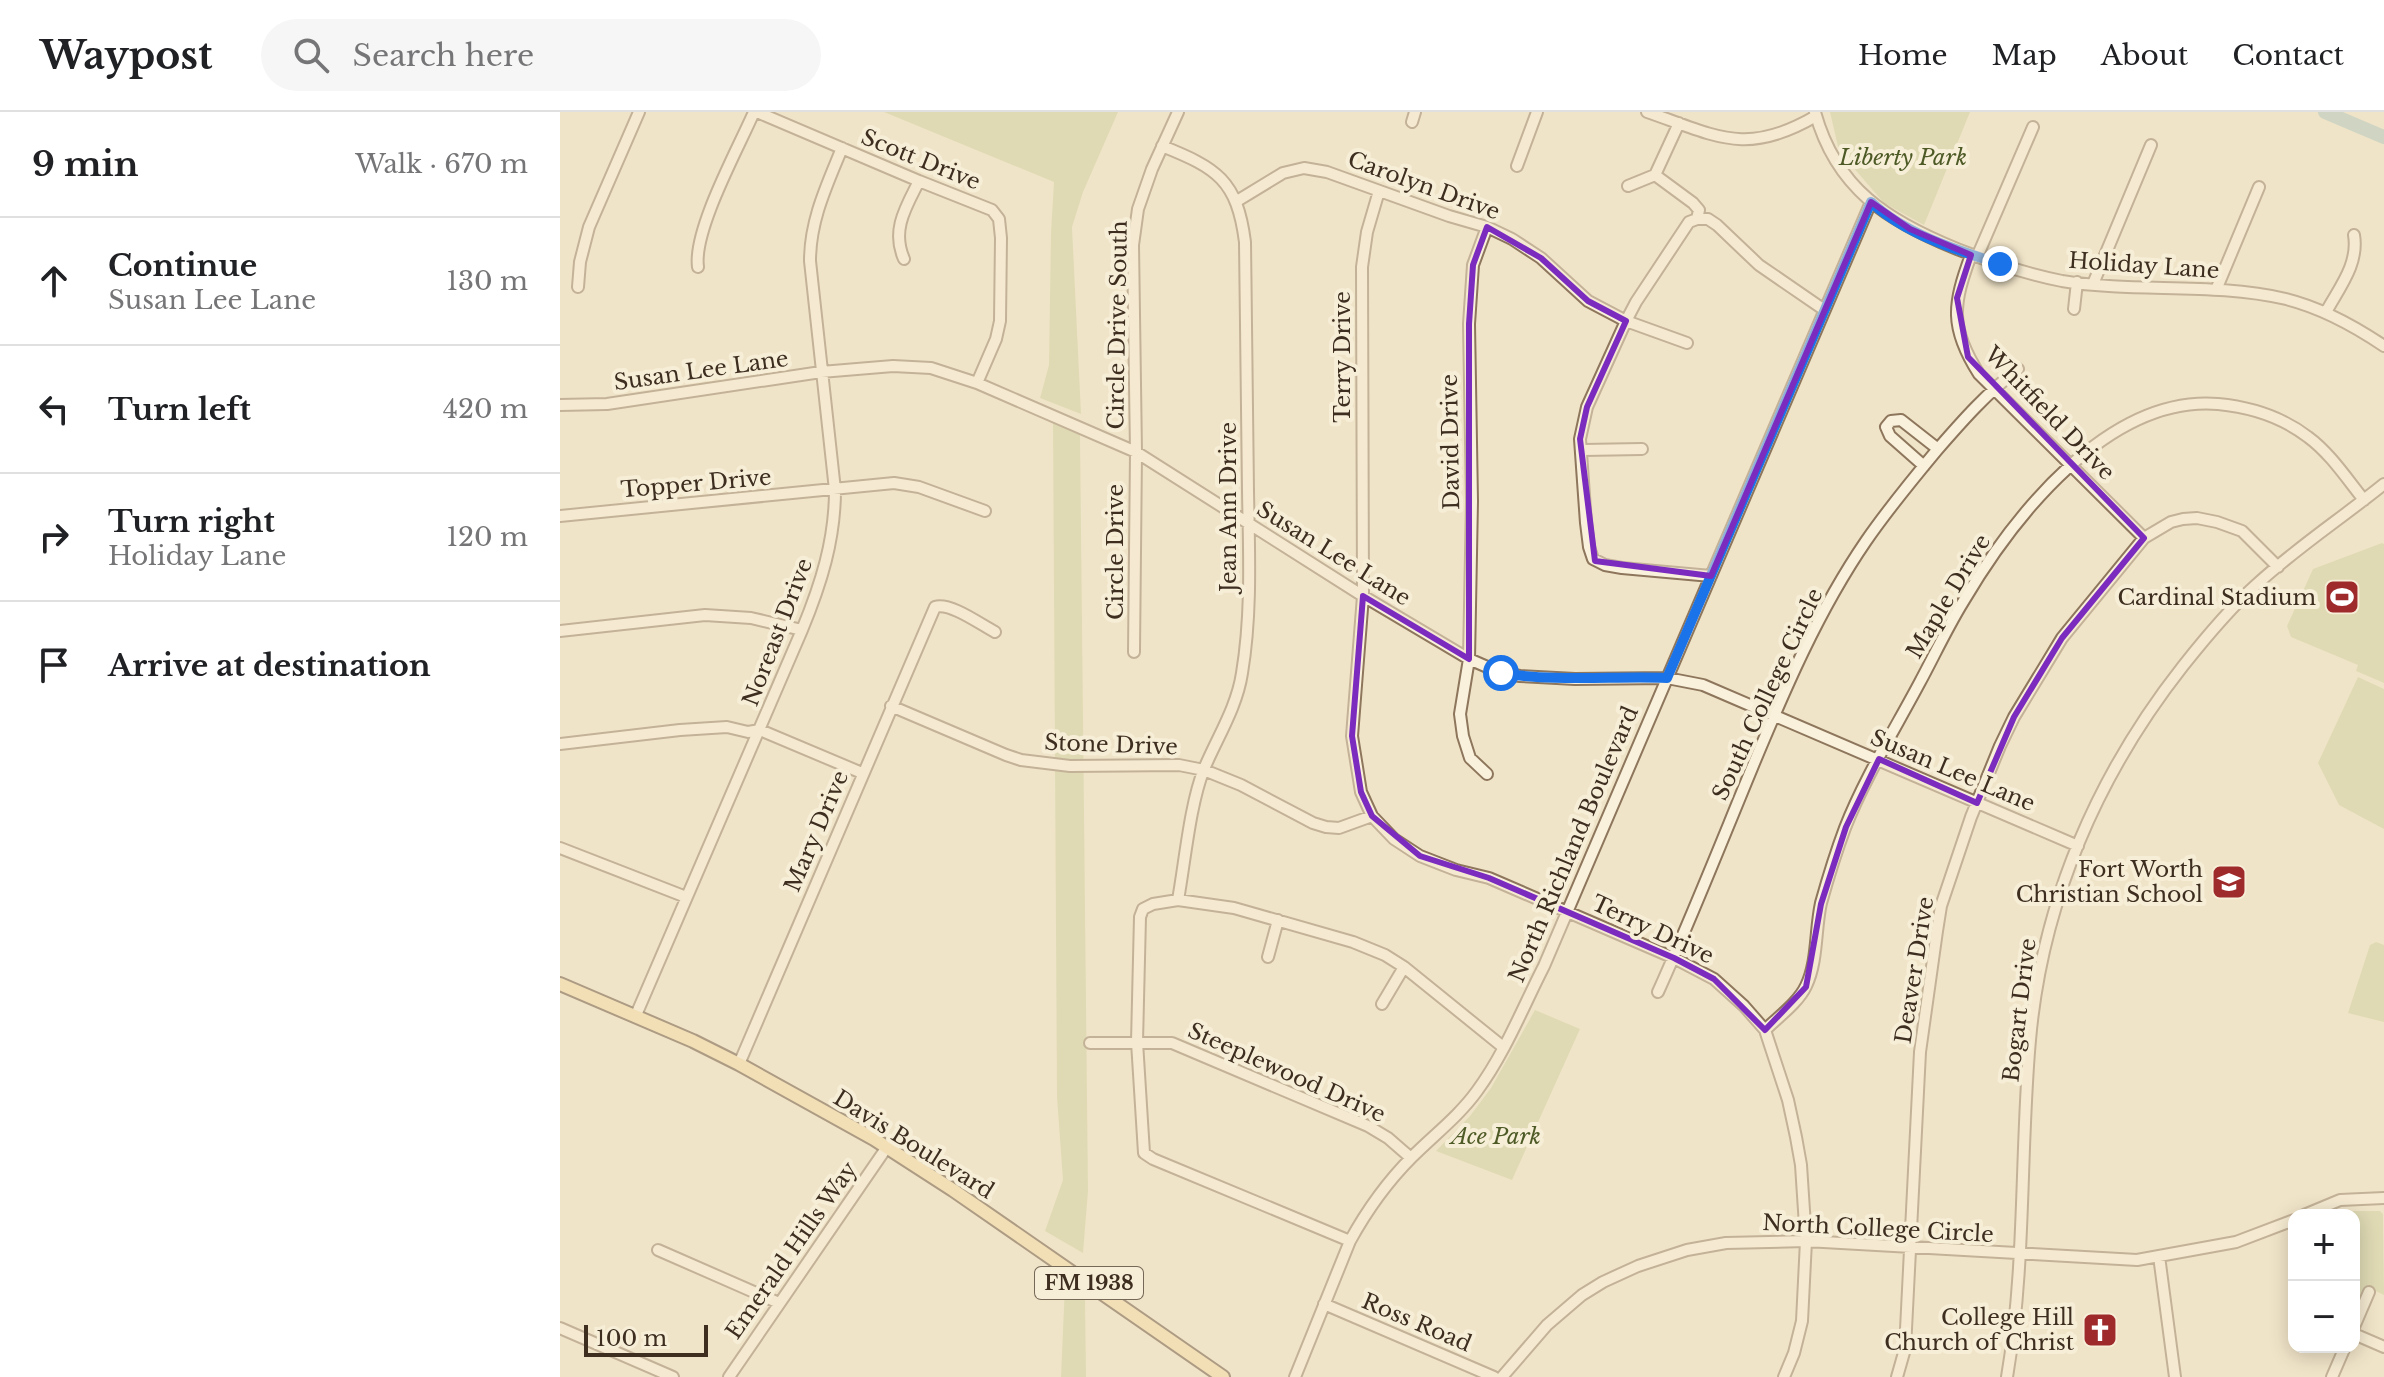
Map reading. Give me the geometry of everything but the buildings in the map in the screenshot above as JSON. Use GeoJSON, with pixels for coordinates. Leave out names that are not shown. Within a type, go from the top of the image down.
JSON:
{"type":"FeatureCollection","features":[{"type":"Feature","properties":{"kind":"main road","name":"Davis Boulevard"},"geometry":{"type":"LineString","coordinates":[[560,984],[636,1015],[739,1064],[887,1147],[1218,1375]]}},
{"type":"Feature","properties":{"kind":"street"},"geometry":{"type":"LineString","coordinates":[[578,287],[580,262],[589,227],[639,112]]}},
{"type":"Feature","properties":{"kind":"street"},"geometry":{"type":"LineString","coordinates":[[698,267],[701,231],[755,112]]}},
{"type":"Feature","properties":{"kind":"street","name":"Scott Drive"},"geometry":{"type":"LineString","coordinates":[[755,112],[992,210],[999,219],[1001,238],[1000,321],[996,339],[977,383]]}},
{"type":"Feature","properties":{"kind":"street","name":"Circle Drive South"},"geometry":{"type":"LineString","coordinates":[[1136,452],[1133,245],[1138,209],[1178,112]]}},
{"type":"Feature","properties":{"kind":"street"},"geometry":{"type":"LineString","coordinates":[[1517,166],[1537,112]]}},
{"type":"Feature","properties":{"kind":"street"},"geometry":{"type":"LineString","coordinates":[[1647,112],[1735,140],[1782,134],[1815,114]]}},
{"type":"Feature","properties":{"kind":"street","name":"Holiday Lane"},"geometry":{"type":"LineString","coordinates":[[1815,114],[1839,166],[1871,202],[1910,229],[1974,256],[2047,277],[2077,282],[2216,290],[2287,300],[2326,312],[2384,346]]}},
{"type":"Feature","properties":{"kind":"street"},"geometry":{"type":"LineString","coordinates":[[1628,186],[1655,175],[1679,123]]}},
{"type":"Feature","properties":{"kind":"street","name":"Whitfield Drive"},"geometry":{"type":"LineString","coordinates":[[2033,127],[1957,298],[1961,338],[1974,365],[1994,388],[2144,538]]}},
{"type":"Feature","properties":{"kind":"street"},"geometry":{"type":"LineString","coordinates":[[2093,284],[2151,145]]}},
{"type":"Feature","properties":{"kind":"street","name":"Jean Ann Drive"},"geometry":{"type":"LineString","coordinates":[[1162,146],[1214,172],[1231,189],[1242,214],[1245,242],[1248,617],[1242,676],[1204,770],[1178,900]]}},
{"type":"Feature","properties":{"kind":"street","name":"Noreast Drive"},"geometry":{"type":"LineString","coordinates":[[636,1015],[802,630],[830,548],[835,490],[810,241],[817,210],[842,148]]}},
{"type":"Feature","properties":{"kind":"street","name":"Carolyn Drive"},"geometry":{"type":"LineString","coordinates":[[1237,201],[1283,173],[1304,168],[1327,172],[1487,227],[1541,258],[1588,301],[1626,321],[1687,343]]}},
{"type":"Feature","properties":{"kind":"street"},"geometry":{"type":"LineString","coordinates":[[1655,175],[1693,203],[1699,210],[1697,219]]}},
{"type":"Feature","properties":{"kind":"street"},"geometry":{"type":"LineString","coordinates":[[904,259],[897,236],[904,212],[919,181]]}},
{"type":"Feature","properties":{"kind":"street"},"geometry":{"type":"LineString","coordinates":[[2216,290],[2259,187]]}},
{"type":"Feature","properties":{"kind":"street","name":"Terry Drive"},"geometry":{"type":"LineString","coordinates":[[1379,191],[1367,232],[1362,267],[1363,596],[1352,736],[1361,792],[1372,816],[1394,839],[1420,856],[1456,870],[1489,878],[1674,958],[1714,979],[1765,1030],[1785,1087],[1796,1137],[1806,1241],[1802,1321],[1784,1377]]}},
{"type":"Feature","properties":{"kind":"street","name":"North Richland Boulevard"},"geometry":{"type":"LineString","coordinates":[[1295,1377],[1350,1241],[1376,1198],[1477,1092],[1544,966],[1871,202]]}},
{"type":"Feature","properties":{"kind":"street"},"geometry":{"type":"LineString","coordinates":[[1711,576],[1622,568],[1593,559],[1586,523],[1580,439],[1587,407],[1636,302],[1689,222],[1702,217],[1708,219],[1759,265],[1823,309]]}},
{"type":"Feature","properties":{"kind":"street","name":"David Drive"},"geometry":{"type":"LineString","coordinates":[[1487,227],[1473,265],[1469,324],[1472,501],[1469,659],[1460,714],[1470,758],[1487,774]]}},
{"type":"Feature","properties":{"kind":"street"},"geometry":{"type":"LineString","coordinates":[[2326,312],[2352,265],[2356,247],[2354,235]]}},
{"type":"Feature","properties":{"kind":"street"},"geometry":{"type":"LineString","coordinates":[[2074,309],[2077,282]]}},
{"type":"Feature","properties":{"kind":"street","name":"Susan Lee Lane"},"geometry":{"type":"LineString","coordinates":[[560,405],[607,404],[821,372],[908,366],[931,368],[977,383],[1136,452],[1363,596],[1469,659],[1501,673],[1575,679],[1667,678],[1703,685],[2078,846]]}},
{"type":"Feature","properties":{"kind":"street","name":"South College Circle"},"geometry":{"type":"LineString","coordinates":[[1658,992],[1774,715],[1845,575],[1866,541],[1959,423],[2018,369]]}},
{"type":"Feature","properties":{"kind":"street","name":"Maple Drive"},"geometry":{"type":"LineString","coordinates":[[1765,1030],[1801,996],[1806,987],[1821,904],[1846,827],[1962,603],[2012,530],[2045,491],[2094,445],[2143,416],[2186,404],[2233,406],[2283,422],[2308,437],[2325,452],[2364,500]]}},
{"type":"Feature","properties":{"kind":"street"},"geometry":{"type":"LineString","coordinates":[[1924,466],[1890,436],[1886,427],[1891,421],[1901,420],[1938,449]]}},
{"type":"Feature","properties":{"kind":"street"},"geometry":{"type":"LineString","coordinates":[[1583,450],[1642,449]]}},
{"type":"Feature","properties":{"kind":"street","name":"Circle Drive"},"geometry":{"type":"LineString","coordinates":[[1134,652],[1136,452]]}},
{"type":"Feature","properties":{"kind":"street","name":"Topper Drive"},"geometry":{"type":"LineString","coordinates":[[560,516],[905,483],[985,511]]}},
{"type":"Feature","properties":{"kind":"street","name":"Bogart Drive"},"geometry":{"type":"LineString","coordinates":[[2007,1377],[2021,1255],[2030,1040],[2037,985],[2055,910],[2078,846],[2111,772],[2152,706],[2206,636],[2256,584],[2384,484]]}},
{"type":"Feature","properties":{"kind":"street","name":"Deaver Drive"},"geometry":{"type":"LineString","coordinates":[[1897,1377],[1905,1349],[1920,1052],[1941,906],[1977,803],[2014,717],[2062,638],[2144,538],[2171,522],[2197,518],[2242,531],[2278,567]]}},
{"type":"Feature","properties":{"kind":"street","name":"Mary Drive"},"geometry":{"type":"LineString","coordinates":[[739,1064],[935,607],[940,604],[950,607],[995,632]]}},
{"type":"Feature","properties":{"kind":"street"},"geometry":{"type":"LineString","coordinates":[[560,631],[705,615],[751,618],[802,630]]}},
{"type":"Feature","properties":{"kind":"street","name":"Stone Drive"},"geometry":{"type":"LineString","coordinates":[[891,706],[1021,760],[1070,766],[1159,764],[1204,770],[1326,827],[1339,828],[1372,816]]}},
{"type":"Feature","properties":{"kind":"street"},"geometry":{"type":"LineString","coordinates":[[560,744],[680,730],[727,727],[748,732],[760,730],[862,773]]}},
{"type":"Feature","properties":{"kind":"street"},"geometry":{"type":"LineString","coordinates":[[560,848],[686,897]]}},
{"type":"Feature","properties":{"kind":"street"},"geometry":{"type":"LineString","coordinates":[[1350,1241],[1144,1153],[1137,1042],[1140,917],[1145,907],[1178,900],[1234,908],[1353,942],[1385,955],[1404,967],[1503,1047]]}},
{"type":"Feature","properties":{"kind":"street"},"geometry":{"type":"LineString","coordinates":[[1268,957],[1278,920]]}},
{"type":"Feature","properties":{"kind":"street"},"geometry":{"type":"LineString","coordinates":[[1382,1004],[1404,967]]}},
{"type":"Feature","properties":{"kind":"street","name":"Steeplewood Drive"},"geometry":{"type":"LineString","coordinates":[[1090,1043],[1172,1043],[1368,1126],[1411,1158]]}},
{"type":"Feature","properties":{"kind":"street","name":"Emerald Hills Way"},"geometry":{"type":"LineString","coordinates":[[729,1377],[887,1147]]}},
{"type":"Feature","properties":{"kind":"street"},"geometry":{"type":"LineString","coordinates":[[2318,1209],[2340,1200],[2384,1198]]}},
{"type":"Feature","properties":{"kind":"street","name":"North College Circle"},"geometry":{"type":"LineString","coordinates":[[1502,1377],[1562,1310],[1603,1282],[1638,1266],[1687,1250],[1726,1243],[1806,1241],[2137,1260],[2236,1242],[2288,1223]]}},
{"type":"Feature","properties":{"kind":"street"},"geometry":{"type":"LineString","coordinates":[[658,1250],[779,1303]]}},
{"type":"Feature","properties":{"kind":"street"},"geometry":{"type":"LineString","coordinates":[[2159,1256],[2175,1377]]}},
{"type":"Feature","properties":{"kind":"street"},"geometry":{"type":"LineString","coordinates":[[2360,1313],[2369,1292]]}},
{"type":"Feature","properties":{"kind":"street","name":"Ross Road"},"geometry":{"type":"LineString","coordinates":[[1324,1304],[1494,1377]]}},
{"type":"Feature","properties":{"kind":"street"},"geometry":{"type":"LineString","coordinates":[[560,1328],[673,1377]]}},
{"type":"Feature","properties":{"kind":"street"},"geometry":{"type":"LineString","coordinates":[[2360,1337],[2384,1347]]}},
{"type":"Feature","properties":{"kind":"street"},"geometry":{"type":"LineString","coordinates":[[2332,1377],[2342,1353]]}},
{"type":"Feature","properties":{"kind":"highlighted area"},"geometry":{"type":"Polygon","coordinates":[[[1871,202],[1910,229],[1971,255],[1957,298],[1968,357],[2144,538],[2062,638],[2014,717],[1977,803],[1879,759],[1846,827],[1821,904],[1806,987],[1765,1030],[1714,979],[1674,958],[1489,878],[1420,856],[1372,816],[1361,792],[1352,736],[1363,596],[1469,659],[1469,324],[1473,265],[1487,227],[1541,258],[1588,301],[1626,321],[1587,407],[1580,439],[1595,561],[1711,576],[1871,202]]]}},
{"type":"Feature","properties":{"kind":"green space"},"geometry":{"type":"Polygon","coordinates":[[[884,112],[1118,112],[1083,192],[1072,227],[1081,414],[1040,398],[1049,365],[1054,182],[884,112]]]}},
{"type":"Feature","properties":{"kind":"green space","name":"Liberty Park"},"geometry":{"type":"Polygon","coordinates":[[[1830,112],[1970,112],[1924,225],[1884,203],[1839,151],[1830,112]]]}},
{"type":"Feature","properties":{"kind":"green space"},"geometry":{"type":"Polygon","coordinates":[[[1053,423],[1080,435],[1088,1191],[1083,1253],[1045,1231],[1063,1180],[1057,1097],[1053,423]]]}},
{"type":"Feature","properties":{"kind":"green space","name":"Cardinal Stadium"},"geometry":{"type":"Polygon","coordinates":[[[2382,543],[2384,683],[2356,671],[2358,665],[2291,637],[2287,626],[2313,569],[2382,543]]]}},
{"type":"Feature","properties":{"kind":"green space"},"geometry":{"type":"Polygon","coordinates":[[[2358,677],[2384,689],[2384,829],[2339,805],[2318,763],[2358,677]]]}},
{"type":"Feature","properties":{"kind":"green space"},"geometry":{"type":"Polygon","coordinates":[[[2376,942],[2384,945],[2384,1022],[2348,1013],[2370,945],[2376,942]]]}},
{"type":"Feature","properties":{"kind":"green space","name":"Ace Park"},"geometry":{"type":"Polygon","coordinates":[[[1535,1010],[1580,1029],[1512,1180],[1436,1151],[1470,1116],[1491,1088],[1535,1010]]]}},
{"type":"Feature","properties":{"kind":"green space"},"geometry":{"type":"Polygon","coordinates":[[[2360,1211],[2380,1211],[2383,1214],[2384,1295],[2367,1287],[2360,1303],[2360,1211]]]}},
{"type":"Feature","properties":{"kind":"green space"},"geometry":{"type":"Polygon","coordinates":[[[1065,1284],[1085,1298],[1086,1377],[1061,1377],[1065,1284]]]}},
{"type":"Feature","properties":{"kind":"waterway"},"geometry":{"type":"LineString","coordinates":[[2325,112],[2384,137]]}},
{"type":"Feature","properties":{"kind":"place","name":"Cardinal Stadium"},"geometry":{"type":"Point","coordinates":[2342,597]}},
{"type":"Feature","properties":{"kind":"place","name":"Fort Worth Christian School"},"geometry":{"type":"Point","coordinates":[2229,882]}},
{"type":"Feature","properties":{"kind":"place","name":"College Hill Church of Christ"},"geometry":{"type":"Point","coordinates":[2100,1330]}},
{"type":"Feature","properties":{"kind":"route"},"geometry":{"type":"LineString","coordinates":[[1501,673],[1575,679],[1667,678],[1871,202],[1910,229],[2000,264]]}}]}
